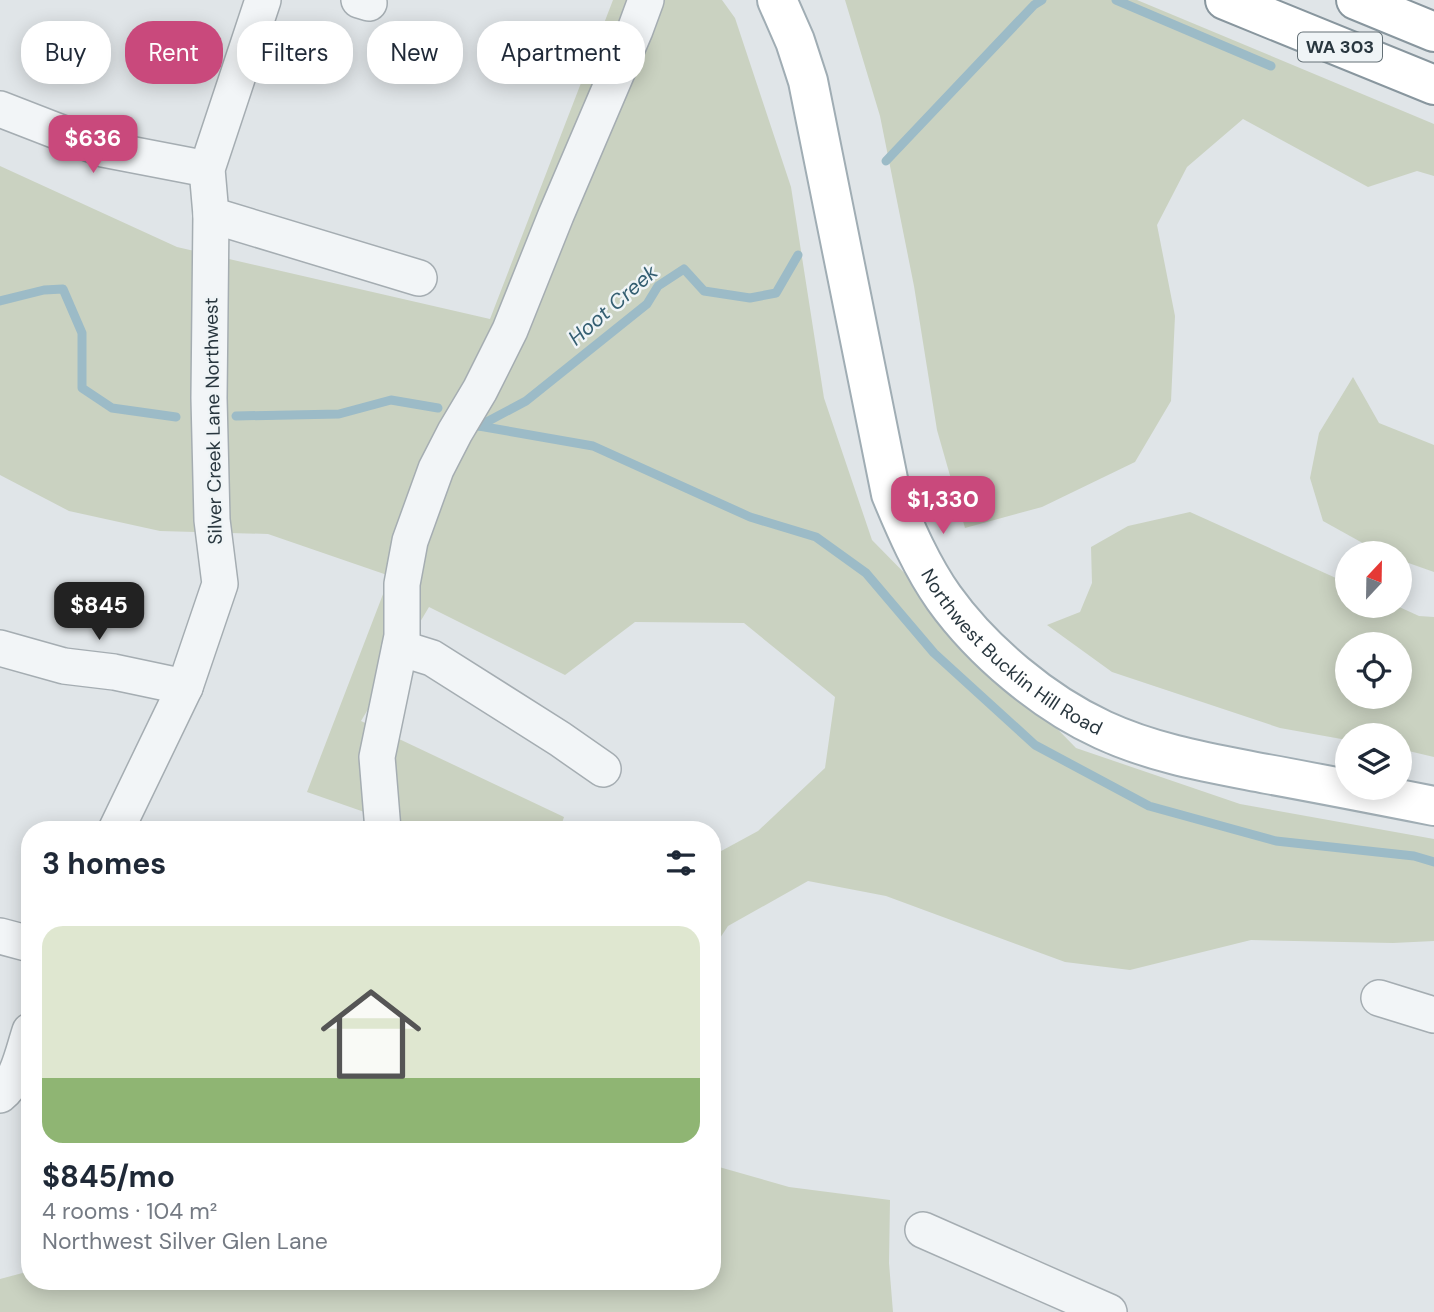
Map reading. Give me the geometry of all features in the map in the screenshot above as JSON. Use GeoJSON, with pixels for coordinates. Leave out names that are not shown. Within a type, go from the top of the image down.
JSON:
{"type":"FeatureCollection","features":[{"type":"Feature","properties":{"kind":"main road","name":"Northwest Bucklin Hill Road"},"geometry":{"type":"LineString","coordinates":[[777,0],[795,41],[808,81],[891,495],[913,545],[944,598],[973,633],[1006,666],[1078,718],[1103,730],[1182,757],[1432,806]]}},
{"type":"Feature","properties":{"kind":"main road","name":"WA 303"},"geometry":{"type":"LineString","coordinates":[[1356,0],[1434,32]]}},
{"type":"Feature","properties":{"kind":"main road","name":"WA 303"},"geometry":{"type":"LineString","coordinates":[[1236,4],[1434,85]]}},
{"type":"Feature","properties":{"kind":"main road"},"geometry":{"type":"LineString","coordinates":[[1236,4],[1434,105]]}},
{"type":"Feature","properties":{"kind":"street","name":"Silver Creek Lane Northwest"},"geometry":{"type":"LineString","coordinates":[[120,821],[185,687],[220,584],[211,507],[211,215],[207,169],[263,0]]}},
{"type":"Feature","properties":{"kind":"street"},"geometry":{"type":"LineString","coordinates":[[389,821],[377,757],[402,636],[402,584],[410,541],[436,469],[510,330],[646,0]]}},
{"type":"Feature","properties":{"kind":"street"},"geometry":{"type":"LineString","coordinates":[[0,109],[103,149],[207,169]]}},
{"type":"Feature","properties":{"kind":"street"},"geometry":{"type":"LineString","coordinates":[[211,215],[419,278]]}},
{"type":"Feature","properties":{"kind":"street"},"geometry":{"type":"LineString","coordinates":[[0,648],[64,666],[114,672],[185,687]]}},
{"type":"Feature","properties":{"kind":"street"},"geometry":{"type":"LineString","coordinates":[[400,648],[432,658],[603,769]]}},
{"type":"Feature","properties":{"kind":"street"},"geometry":{"type":"LineString","coordinates":[[0,936],[21,942]]}},
{"type":"Feature","properties":{"kind":"street"},"geometry":{"type":"LineString","coordinates":[[1379,998],[1434,1015]]}},
{"type":"Feature","properties":{"kind":"street"},"geometry":{"type":"LineString","coordinates":[[8,1084],[21,1053]]}},
{"type":"Feature","properties":{"kind":"street"},"geometry":{"type":"LineString","coordinates":[[923,1230],[1109,1312]]}},
{"type":"Feature","properties":{"kind":"green space"},"geometry":{"type":"Polygon","coordinates":[[[613,0],[722,0],[735,18],[791,187],[824,398],[872,540],[1076,748],[1240,804],[1434,839],[1434,941],[1393,943],[1251,940],[1130,970],[1065,962],[886,896],[808,881],[728,926],[721,936],[721,851],[758,831],[825,768],[835,697],[744,623],[635,622],[565,675],[429,607],[361,721],[564,817],[563,821],[390,821],[307,792],[390,576],[268,534],[160,531],[69,511],[0,475],[0,166],[177,247],[490,319],[581,84],[645,84],[645,21],[605,21],[613,0]]]}},
{"type":"Feature","properties":{"kind":"green space"},"geometry":{"type":"Polygon","coordinates":[[[845,0],[1137,0],[1434,124],[1434,176],[1417,171],[1368,187],[1243,119],[1187,167],[1157,225],[1175,316],[1171,401],[1135,462],[1042,507],[965,528],[937,430],[914,286],[880,116],[845,0]]]}},
{"type":"Feature","properties":{"kind":"green space"},"geometry":{"type":"Polygon","coordinates":[[[1353,377],[1379,423],[1434,445],[1434,572],[1412,564],[1412,541],[1359,541],[1323,521],[1310,478],[1319,433],[1353,377]]]}},
{"type":"Feature","properties":{"kind":"green space"},"geometry":{"type":"Polygon","coordinates":[[[1190,512],[1335,578],[1335,618],[1412,618],[1412,613],[1434,617],[1434,757],[1412,752],[1412,723],[1335,723],[1335,738],[1280,728],[1112,672],[1047,625],[1080,612],[1092,583],[1091,547],[1128,526],[1190,512]]]}},
{"type":"Feature","properties":{"kind":"green space"},"geometry":{"type":"Polygon","coordinates":[[[721,1168],[789,1187],[890,1200],[889,1263],[893,1312],[0,1312],[0,1279],[21,1273],[21,1290],[721,1290],[721,1168]]]}},
{"type":"Feature","properties":{"kind":"waterway","name":"Hoot Creek"},"geometry":{"type":"LineString","coordinates":[[886,161],[1034,5],[1042,0]]}},
{"type":"Feature","properties":{"kind":"waterway","name":"Hoot Creek"},"geometry":{"type":"LineString","coordinates":[[1116,0],[1271,66]]}},
{"type":"Feature","properties":{"kind":"waterway","name":"Hoot Creek"},"geometry":{"type":"LineString","coordinates":[[479,426],[526,401],[647,304],[658,286],[684,269],[704,291],[750,298],[776,293],[798,255]]}},
{"type":"Feature","properties":{"kind":"waterway","name":"Hoot Creek"},"geometry":{"type":"LineString","coordinates":[[0,301],[44,290],[63,289],[82,333],[82,388],[112,408],[176,417]]}},
{"type":"Feature","properties":{"kind":"waterway","name":"Hoot Creek"},"geometry":{"type":"LineString","coordinates":[[236,416],[339,414],[391,400],[438,408]]}},
{"type":"Feature","properties":{"kind":"waterway"},"geometry":{"type":"LineString","coordinates":[[479,426],[593,446],[750,517],[816,537],[866,573],[934,653],[1035,745],[1149,806],[1276,841],[1414,856],[1434,862]]}}]}
